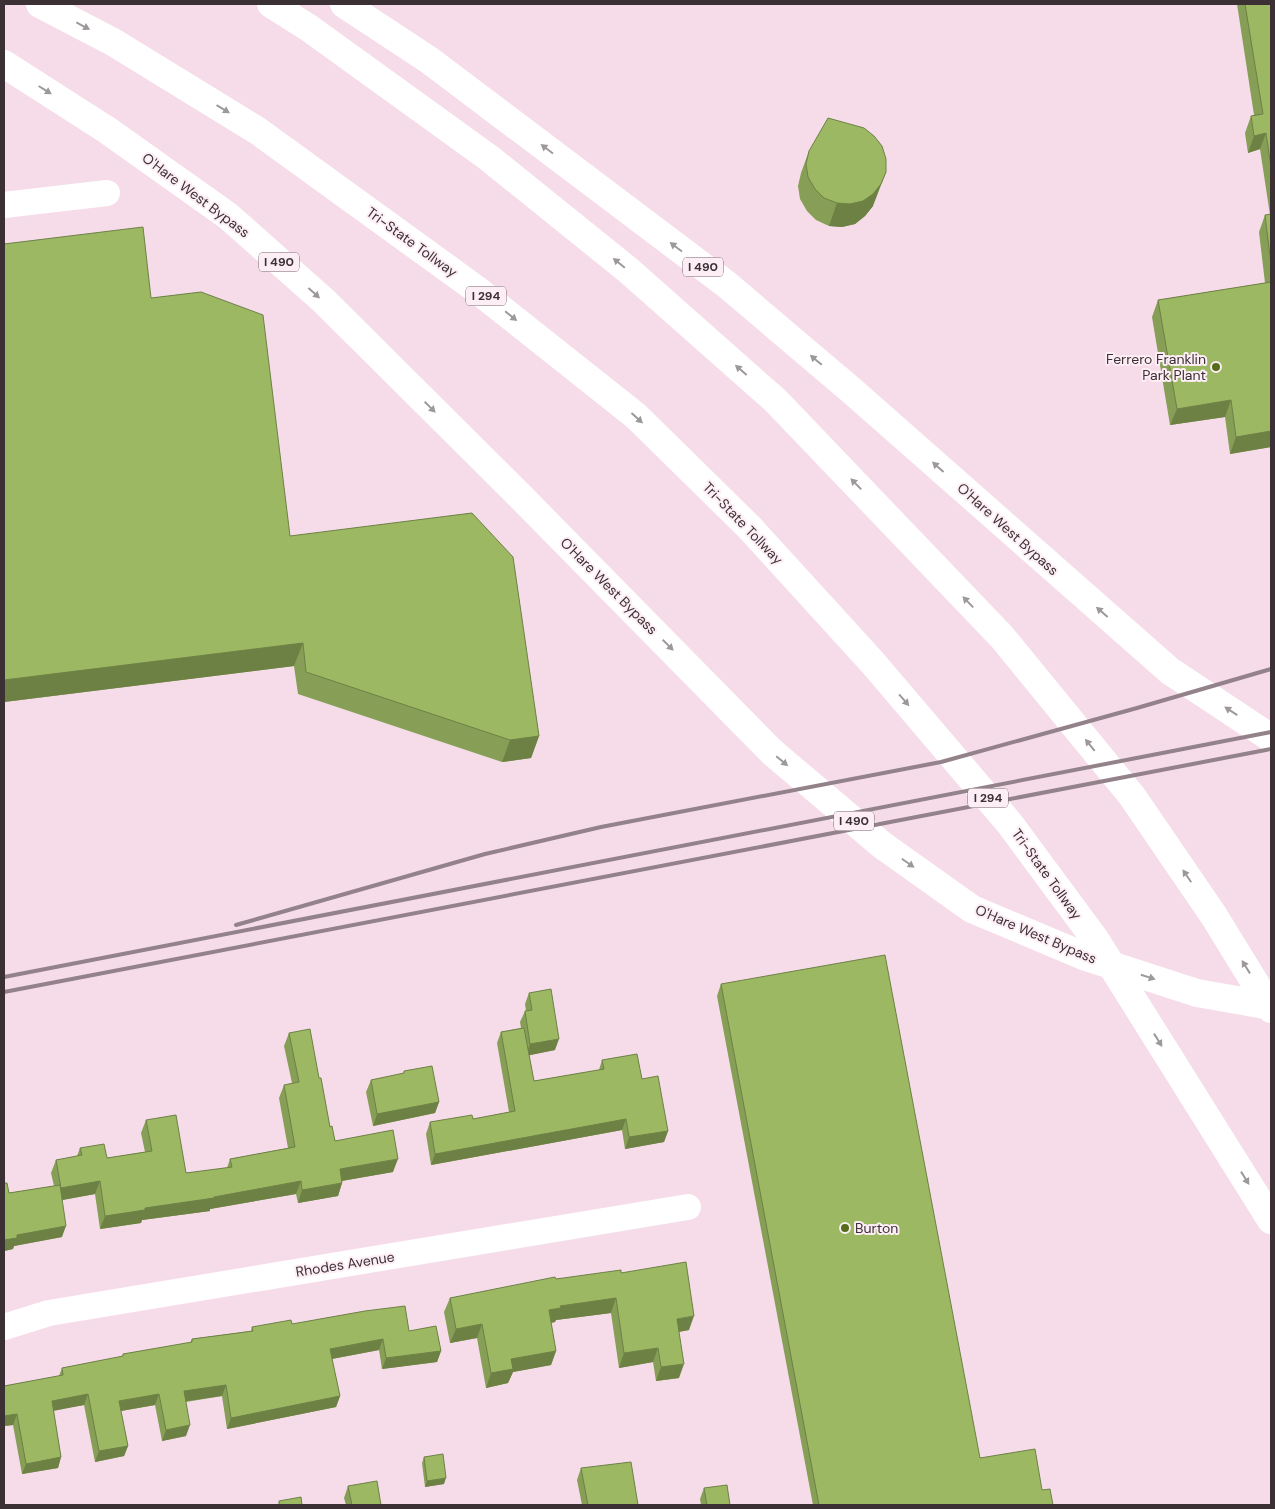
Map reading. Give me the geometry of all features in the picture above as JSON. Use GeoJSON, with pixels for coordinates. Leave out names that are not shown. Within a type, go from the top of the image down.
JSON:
{"type":"FeatureCollection","features":[{"type":"Feature","properties":{"kind":"highway","name":"Tri-State Tollway"},"geometry":{"type":"LineString","coordinates":[[40,4],[113,42],[258,131],[476,289],[636,416],[750,528],[873,663],[1010,824],[1095,939],[1271,1220]]}},
{"type":"Feature","properties":{"kind":"highway"},"geometry":{"type":"LineString","coordinates":[[271,4],[309,28],[489,158],[628,270],[776,401],[1002,637],[1132,796],[1214,916],[1271,1007]]}},
{"type":"Feature","properties":{"kind":"highway","name":"O'Hare West Bypass"},"geometry":{"type":"LineString","coordinates":[[344,4],[429,60],[726,284],[851,390],[1170,671],[1271,738]]}},
{"type":"Feature","properties":{"kind":"highway","name":"O'Hare West Bypass"},"geometry":{"type":"LineString","coordinates":[[4,64],[107,130],[228,216],[324,301],[523,499],[772,752],[882,845],[972,908],[1086,957],[1197,993],[1271,1007]]}},
{"type":"Feature","properties":{"kind":"street"},"geometry":{"type":"LineString","coordinates":[[4,205],[107,193]]}},
{"type":"Feature","properties":{"kind":"street","name":"Rhodes Avenue"},"geometry":{"type":"LineString","coordinates":[[4,1327],[49,1313],[688,1207]]}},
{"type":"Feature","properties":{"kind":"building"},"geometry":{"type":"Polygon","coordinates":[[[1245,4],[1271,4],[1271,167],[1266,133],[1254,136],[1251,116],[1263,114],[1245,4]]]}},
{"type":"Feature","properties":{"kind":"building"},"geometry":{"type":"Polygon","coordinates":[[[828,118],[864,128],[882,146],[886,159],[886,172],[881,184],[873,194],[863,201],[850,204],[837,203],[824,198],[815,189],[808,177],[806,164],[809,151],[828,118]]]}},
{"type":"Feature","properties":{"kind":"building"},"geometry":{"type":"Polygon","coordinates":[[[1271,214],[1271,264],[1265,215],[1271,214]]]}},
{"type":"Feature","properties":{"kind":"building"},"geometry":{"type":"Polygon","coordinates":[[[143,227],[151,298],[201,292],[263,315],[290,536],[472,513],[513,557],[539,736],[510,740],[306,672],[303,643],[4,680],[4,244],[143,227]]]}},
{"type":"Feature","properties":{"kind":"building","name":"Ferrero Franklin Park Plant"},"geometry":{"type":"Polygon","coordinates":[[[1271,282],[1271,431],[1236,437],[1231,400],[1177,409],[1158,300],[1271,282]]]}},
{"type":"Feature","properties":{"kind":"building","name":"Burton"},"geometry":{"type":"Polygon","coordinates":[[[885,955],[980,1458],[1035,1449],[1042,1490],[1050,1489],[1053,1505],[819,1505],[721,984],[885,955]]]}},
{"type":"Feature","properties":{"kind":"building"},"geometry":{"type":"Polygon","coordinates":[[[551,989],[559,1039],[530,1044],[525,1011],[532,1010],[529,993],[551,989]]]}},
{"type":"Feature","properties":{"kind":"building"},"geometry":{"type":"Polygon","coordinates":[[[524,1028],[534,1081],[604,1069],[602,1060],[637,1054],[642,1079],[658,1076],[668,1131],[629,1137],[626,1119],[435,1154],[430,1122],[472,1115],[473,1119],[515,1111],[501,1032],[524,1028]]]}},
{"type":"Feature","properties":{"kind":"building"},"geometry":{"type":"Polygon","coordinates":[[[310,1029],[319,1078],[321,1078],[330,1127],[332,1126],[335,1141],[393,1130],[398,1159],[340,1169],[342,1183],[302,1190],[301,1181],[105,1216],[100,1181],[61,1188],[56,1160],[82,1155],[80,1148],[104,1144],[107,1158],[152,1151],[146,1120],[176,1115],[186,1173],[232,1167],[230,1159],[295,1147],[284,1085],[299,1082],[289,1033],[310,1029]]]}},
{"type":"Feature","properties":{"kind":"building"},"geometry":{"type":"Polygon","coordinates":[[[432,1066],[439,1102],[377,1114],[371,1080],[432,1066]]]}},
{"type":"Feature","properties":{"kind":"building"},"geometry":{"type":"Polygon","coordinates":[[[4,1183],[7,1183],[9,1193],[60,1185],[66,1226],[17,1235],[17,1238],[4,1240],[4,1183]]]}},
{"type":"Feature","properties":{"kind":"building"},"geometry":{"type":"Polygon","coordinates":[[[686,1262],[694,1316],[677,1319],[684,1364],[661,1367],[658,1348],[624,1353],[616,1298],[560,1306],[561,1308],[549,1310],[556,1351],[511,1359],[513,1369],[491,1373],[482,1324],[456,1329],[450,1298],[555,1277],[556,1279],[621,1270],[621,1273],[686,1262]]]}},
{"type":"Feature","properties":{"kind":"building"},"geometry":{"type":"Polygon","coordinates":[[[405,1306],[409,1331],[436,1326],[441,1351],[386,1358],[383,1339],[330,1349],[340,1396],[231,1418],[226,1385],[184,1391],[190,1425],[166,1430],[159,1394],[119,1401],[128,1446],[99,1451],[88,1394],[52,1401],[61,1457],[26,1464],[17,1414],[4,1416],[4,1386],[63,1375],[62,1368],[123,1356],[123,1354],[192,1342],[192,1339],[253,1331],[252,1327],[291,1320],[292,1324],[405,1306]]]}},
{"type":"Feature","properties":{"kind":"building"},"geometry":{"type":"Polygon","coordinates":[[[443,1454],[446,1478],[427,1481],[424,1457],[443,1454]]]}},
{"type":"Feature","properties":{"kind":"building"},"geometry":{"type":"Polygon","coordinates":[[[631,1462],[638,1505],[588,1505],[581,1468],[631,1462]]]}},
{"type":"Feature","properties":{"kind":"building"},"geometry":{"type":"Polygon","coordinates":[[[377,1481],[381,1505],[352,1505],[348,1486],[377,1481]]]}},
{"type":"Feature","properties":{"kind":"building"},"geometry":{"type":"Polygon","coordinates":[[[727,1485],[730,1505],[707,1505],[704,1488],[727,1485]]]}},
{"type":"Feature","properties":{"kind":"building"},"geometry":{"type":"Polygon","coordinates":[[[301,1497],[302,1505],[279,1505],[279,1501],[301,1497]]]}},
{"type":"Feature","properties":{"kind":"railway"},"geometry":{"type":"LineString","coordinates":[[236,925],[485,854],[601,827],[941,762],[1271,669]]}},
{"type":"Feature","properties":{"kind":"railway"},"geometry":{"type":"LineString","coordinates":[[4,977],[1271,732]]}},
{"type":"Feature","properties":{"kind":"railway"},"geometry":{"type":"LineString","coordinates":[[4,992],[1271,749]]}},
{"type":"Feature","properties":{"kind":"place","name":"Ferrero Franklin Park Plant"},"geometry":{"type":"Point","coordinates":[1216,367]}},
{"type":"Feature","properties":{"kind":"place","name":"Burton"},"geometry":{"type":"Point","coordinates":[845,1228]}}]}
